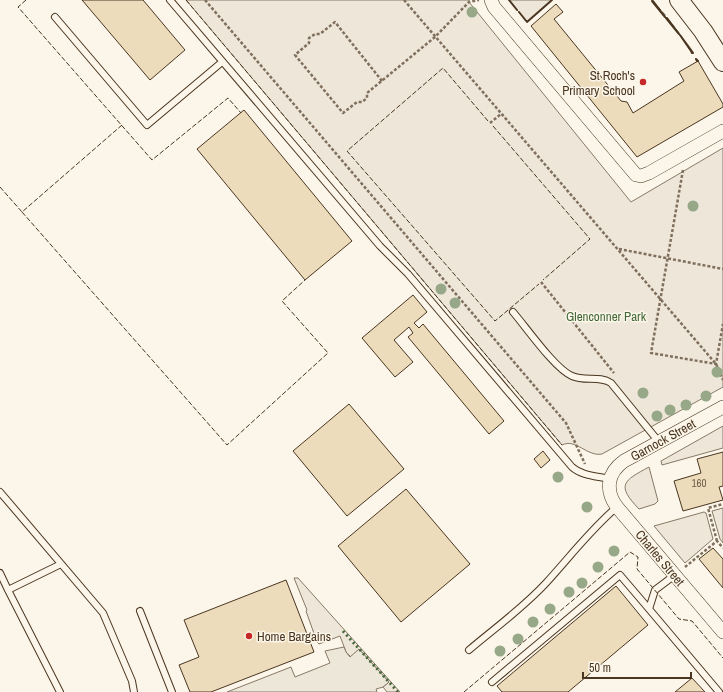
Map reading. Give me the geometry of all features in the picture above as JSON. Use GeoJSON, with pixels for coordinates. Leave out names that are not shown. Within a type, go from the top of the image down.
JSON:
{"type":"FeatureCollection","features":[{"type":"Feature","properties":{"kind":"street"},"geometry":{"type":"LineString","coordinates":[[491,0],[494,7],[630,170],[636,175],[638,176],[645,174],[686,153],[723,131]]}},
{"type":"Feature","properties":{"kind":"street"},"geometry":{"type":"LineString","coordinates":[[679,0],[703,31],[723,62]]}},
{"type":"Feature","properties":{"kind":"street","name":"Garnock Street"},"geometry":{"type":"LineString","coordinates":[[609,479],[619,464],[723,407]]}},
{"type":"Feature","properties":{"kind":"street","name":"Charles Street"},"geometry":{"type":"LineString","coordinates":[[609,479],[609,493],[617,508],[723,632]]}},
{"type":"Feature","properties":{"kind":"lane"},"geometry":{"type":"LineString","coordinates":[[170,0],[380,246],[408,274],[572,467],[580,472],[609,479]]}},
{"type":"Feature","properties":{"kind":"lane"},"geometry":{"type":"LineString","coordinates":[[55,17],[147,125],[222,62]]}},
{"type":"Feature","properties":{"kind":"lane"},"geometry":{"type":"LineString","coordinates":[[513,312],[563,372],[579,378],[606,380],[615,387],[659,442]]}},
{"type":"Feature","properties":{"kind":"lane"},"geometry":{"type":"LineString","coordinates":[[0,492],[103,613],[132,681],[134,692]]}},
{"type":"Feature","properties":{"kind":"lane"},"geometry":{"type":"LineString","coordinates":[[469,650],[545,584],[597,524],[617,508]]}},
{"type":"Feature","properties":{"kind":"lane"},"geometry":{"type":"LineString","coordinates":[[8,590],[61,564]]}},
{"type":"Feature","properties":{"kind":"lane"},"geometry":{"type":"LineString","coordinates":[[0,572],[60,692]]}},
{"type":"Feature","properties":{"kind":"lane"},"geometry":{"type":"LineString","coordinates":[[492,682],[620,575],[719,692]]}},
{"type":"Feature","properties":{"kind":"lane"},"geometry":{"type":"LineString","coordinates":[[649,609],[655,590],[674,575]]}},
{"type":"Feature","properties":{"kind":"lane"},"geometry":{"type":"LineString","coordinates":[[140,611],[172,692]]}},
{"type":"Feature","properties":{"kind":"path"},"geometry":{"type":"LineString","coordinates":[[204,0],[566,423],[591,475]]}},
{"type":"Feature","properties":{"kind":"path"},"geometry":{"type":"LineString","coordinates":[[404,0],[716,364],[723,380]]}},
{"type":"Feature","properties":{"kind":"path"},"geometry":{"type":"LineString","coordinates":[[382,81],[335,22],[320,34],[315,34],[309,38],[309,43],[295,55],[342,113],[357,102],[362,102],[368,98],[367,93],[382,81],[435,37],[469,2],[481,0]]}},
{"type":"Feature","properties":{"kind":"path"},"geometry":{"type":"LineString","coordinates":[[490,124],[501,114]]}},
{"type":"Feature","properties":{"kind":"path"},"geometry":{"type":"LineString","coordinates":[[686,153],[651,353],[716,364]]}},
{"type":"Feature","properties":{"kind":"path"},"geometry":{"type":"LineString","coordinates":[[618,249],[723,268]]}},
{"type":"Feature","properties":{"kind":"path"},"geometry":{"type":"LineString","coordinates":[[541,282],[622,382],[615,387]]}},
{"type":"Feature","properties":{"kind":"path"},"geometry":{"type":"LineString","coordinates":[[716,364],[723,324]]}},
{"type":"Feature","properties":{"kind":"path"},"geometry":{"type":"LineString","coordinates":[[723,504],[708,508],[717,541],[723,548]]}},
{"type":"Feature","properties":{"kind":"path"},"geometry":{"type":"LineString","coordinates":[[674,575],[717,541]]}},
{"type":"Feature","properties":{"kind":"green space","name":"Glenconner Park"},"geometry":{"type":"Polygon","coordinates":[[[186,0],[469,0],[469,2],[631,202],[723,148],[723,387],[602,454],[591,453],[572,444],[562,445],[186,0]]]}},
{"type":"Feature","properties":{"kind":"green space"},"geometry":{"type":"Polygon","coordinates":[[[509,0],[552,0],[527,22],[509,0]]]}},
{"type":"Feature","properties":{"kind":"green space"},"geometry":{"type":"Polygon","coordinates":[[[723,426],[723,448],[662,465],[661,461],[723,426]]]}},
{"type":"Feature","properties":{"kind":"green space"},"geometry":{"type":"Polygon","coordinates":[[[649,467],[658,501],[655,504],[639,509],[627,494],[625,489],[626,484],[633,476],[649,467]]]}},
{"type":"Feature","properties":{"kind":"green space"},"geometry":{"type":"Polygon","coordinates":[[[723,508],[723,543],[720,539],[712,511],[723,508]]]}},
{"type":"Feature","properties":{"kind":"green space"},"geometry":{"type":"Polygon","coordinates":[[[704,512],[706,513],[713,539],[685,563],[654,526],[704,512]]]}},
{"type":"Feature","properties":{"kind":"green space"},"geometry":{"type":"Polygon","coordinates":[[[294,578],[298,578],[400,692],[387,692],[383,687],[389,682],[359,649],[351,657],[346,652],[340,636],[319,644],[317,642],[306,611],[307,610],[294,578]]]}},
{"type":"Feature","properties":{"kind":"shaded area"},"geometry":{"type":"Polygon","coordinates":[[[344,647],[350,657],[359,649],[389,682],[383,687],[376,689],[377,692],[227,692],[291,667],[295,677],[330,663],[325,651],[344,647]]]}},
{"type":"Feature","properties":{"kind":"building"},"geometry":{"type":"Polygon","coordinates":[[[82,0],[143,0],[185,50],[150,80],[82,0]]]}},
{"type":"Feature","properties":{"kind":"building"},"geometry":{"type":"Polygon","coordinates":[[[556,4],[563,12],[554,19],[621,101],[627,102],[633,113],[684,81],[679,72],[698,61],[723,104],[723,107],[637,157],[531,26],[556,4]]]}},
{"type":"Feature","properties":{"kind":"building"},"geometry":{"type":"Polygon","coordinates":[[[244,110],[352,241],[305,280],[197,149],[244,110]]]}},
{"type":"Feature","properties":{"kind":"building"},"geometry":{"type":"Polygon","coordinates":[[[413,295],[427,312],[414,323],[419,328],[423,324],[504,421],[489,434],[408,337],[413,333],[409,327],[394,340],[413,362],[395,377],[362,338],[413,295]]]}},
{"type":"Feature","properties":{"kind":"building"},"geometry":{"type":"Polygon","coordinates":[[[349,404],[404,469],[347,516],[293,451],[349,404]]]}},
{"type":"Feature","properties":{"kind":"building"},"geometry":{"type":"Polygon","coordinates":[[[543,451],[550,460],[541,468],[534,459],[543,451]]]}},
{"type":"Feature","properties":{"kind":"building"},"geometry":{"type":"Polygon","coordinates":[[[723,452],[723,486],[719,487],[723,500],[683,511],[674,481],[701,473],[697,459],[723,452]]]}},
{"type":"Feature","properties":{"kind":"building"},"geometry":{"type":"Polygon","coordinates":[[[406,489],[470,564],[401,622],[338,546],[406,489]]]}},
{"type":"Feature","properties":{"kind":"building"},"geometry":{"type":"Polygon","coordinates":[[[713,548],[723,559],[723,588],[699,559],[713,548]]]}},
{"type":"Feature","properties":{"kind":"building","name":"Home Bargains"},"geometry":{"type":"Polygon","coordinates":[[[286,580],[314,652],[211,692],[190,692],[179,665],[199,657],[184,620],[286,580]]]}},
{"type":"Feature","properties":{"kind":"building"},"geometry":{"type":"Polygon","coordinates":[[[616,586],[648,625],[568,692],[502,692],[497,686],[616,586]]]}},
{"type":"Feature","properties":{"kind":"building"},"geometry":{"type":"Polygon","coordinates":[[[692,678],[705,692],[675,692],[692,678]]]}},
{"type":"Feature","properties":{"kind":"hedge"},"geometry":{"type":"LineString","coordinates":[[343,631],[398,692]]}},
{"type":"Feature","properties":{"kind":"fence"},"geometry":{"type":"LineString","coordinates":[[26,0],[18,7],[152,160],[228,98],[241,113]]}},
{"type":"Feature","properties":{"kind":"fence"},"geometry":{"type":"LineString","coordinates":[[186,0],[562,445]]}},
{"type":"Feature","properties":{"kind":"fence"},"geometry":{"type":"LineString","coordinates":[[653,1],[666,16]]}},
{"type":"Feature","properties":{"kind":"fence"},"geometry":{"type":"LineString","coordinates":[[667,18],[679,33]]}},
{"type":"Feature","properties":{"kind":"fence"},"geometry":{"type":"LineString","coordinates":[[680,35],[691,51]]}},
{"type":"Feature","properties":{"kind":"fence"},"geometry":{"type":"LineString","coordinates":[[488,121],[443,68],[347,151],[495,321],[539,284]]}},
{"type":"Feature","properties":{"kind":"fence"},"geometry":{"type":"LineString","coordinates":[[0,187],[22,212],[122,125]]}},
{"type":"Feature","properties":{"kind":"fence"},"geometry":{"type":"LineString","coordinates":[[493,126],[590,239],[543,280]]}},
{"type":"Feature","properties":{"kind":"fence"},"geometry":{"type":"LineString","coordinates":[[22,212],[227,445],[328,353],[282,301],[305,280]]}},
{"type":"Feature","properties":{"kind":"fence"},"geometry":{"type":"LineString","coordinates":[[464,692],[630,552],[638,557],[637,569],[679,619],[692,621],[723,658]]}},
{"type":"Feature","properties":{"kind":"wall"},"geometry":{"type":"LineString","coordinates":[[509,0],[517,10]]}},
{"type":"Feature","properties":{"kind":"wall"},"geometry":{"type":"LineString","coordinates":[[519,12],[527,22],[552,0]]}},
{"type":"Feature","properties":{"kind":"wall"},"geometry":{"type":"LineString","coordinates":[[652,1],[653,1],[665,17],[652,1]]}},
{"type":"Feature","properties":{"kind":"wall"},"geometry":{"type":"LineString","coordinates":[[666,18],[667,18],[679,34],[666,18]]}},
{"type":"Feature","properties":{"kind":"wall"},"geometry":{"type":"LineString","coordinates":[[680,35],[691,50],[691,51],[680,35]]}},
{"type":"Feature","properties":{"kind":"wall"},"geometry":{"type":"LineString","coordinates":[[691,50],[693,53],[692,53],[691,50]]}},
{"type":"Feature","properties":{"kind":"wall"},"geometry":{"type":"LineString","coordinates":[[697,61],[696,59],[698,61]]}},
{"type":"Feature","properties":{"kind":"place","name":"St Roch's Primary School"},"geometry":{"type":"Point","coordinates":[643,82]}},
{"type":"Feature","properties":{"kind":"place","name":"Home Bargains"},"geometry":{"type":"Point","coordinates":[249,636]}}]}
